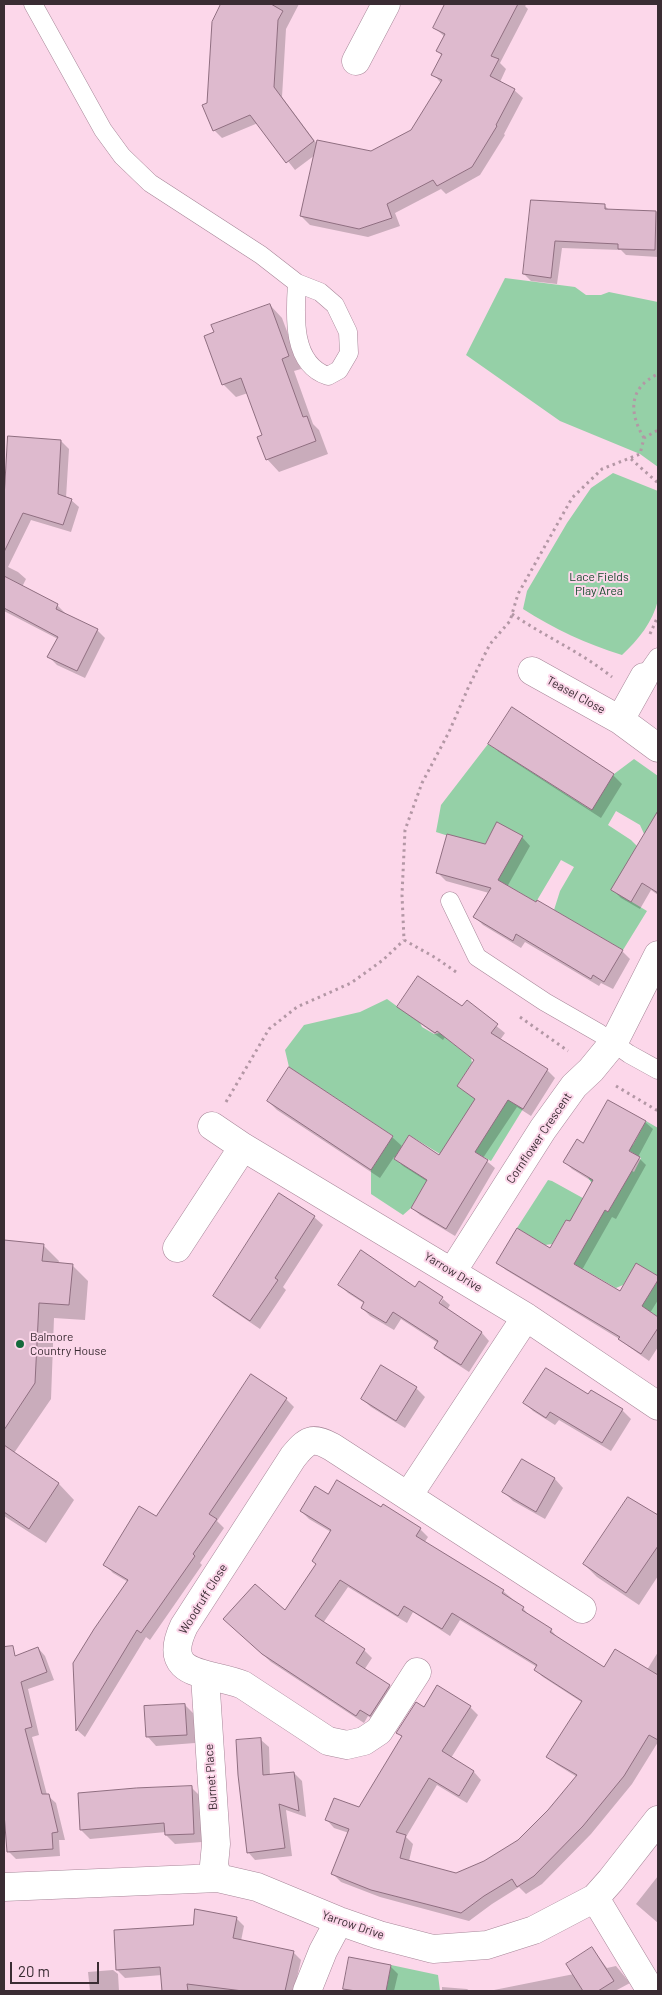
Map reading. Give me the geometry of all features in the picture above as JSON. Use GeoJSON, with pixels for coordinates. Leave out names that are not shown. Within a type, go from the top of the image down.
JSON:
{"type":"FeatureCollection","features":[{"type":"Feature","properties":{"kind":"street"},"geometry":{"type":"LineString","coordinates":[[356,61],[386,4]]}},
{"type":"Feature","properties":{"kind":"street","name":"Teasel Close"},"geometry":{"type":"LineString","coordinates":[[620,720],[651,667]]}},
{"type":"Feature","properties":{"kind":"street","name":"Teasel Close"},"geometry":{"type":"LineString","coordinates":[[532,671],[620,720],[658,748]]}},
{"type":"Feature","properties":{"kind":"street","name":"Cornflower Crescent"},"geometry":{"type":"LineString","coordinates":[[452,1272],[543,1129],[574,1086],[592,1070],[614,1042],[658,955]]}},
{"type":"Feature","properties":{"kind":"street","name":"Yarrow Drive"},"geometry":{"type":"LineString","coordinates":[[218,1116],[243,1147],[526,1317],[658,1406]]}},
{"type":"Feature","properties":{"kind":"street"},"geometry":{"type":"LineString","coordinates":[[177,1248],[243,1147]]}},
{"type":"Feature","properties":{"kind":"street"},"geometry":{"type":"LineString","coordinates":[[408,1496],[526,1317]]}},
{"type":"Feature","properties":{"kind":"street","name":"Woodruff Close"},"geometry":{"type":"LineString","coordinates":[[418,1672],[379,1731],[364,1741],[347,1745],[328,1740],[243,1685],[232,1680],[205,1676],[182,1664],[177,1652],[178,1638],[293,1457],[303,1445],[311,1440],[321,1441],[582,1609]]}},
{"type":"Feature","properties":{"kind":"street","name":"Burnet Place"},"geometry":{"type":"LineString","coordinates":[[205,1676],[216,1844],[214,1865],[218,1878]]}},
{"type":"Feature","properties":{"kind":"street","name":"Yarrow Drive"},"geometry":{"type":"LineString","coordinates":[[4,1887],[218,1878],[257,1887],[379,1935],[433,1949],[487,1945],[534,1930],[595,1898],[658,1820]]}},
{"type":"Feature","properties":{"kind":"street"},"geometry":{"type":"LineString","coordinates":[[595,1898],[652,1991]]}},
{"type":"Feature","properties":{"kind":"street"},"geometry":{"type":"LineString","coordinates":[[307,1991],[323,1951],[340,1921]]}},
{"type":"Feature","properties":{"kind":"lane"},"geometry":{"type":"LineString","coordinates":[[33,4],[103,130],[122,156],[150,182],[260,255],[297,283],[320,292],[335,305],[348,332],[349,353],[338,370],[328,376],[321,374],[313,367],[302,349],[295,316],[297,283]]}},
{"type":"Feature","properties":{"kind":"lane"},"geometry":{"type":"LineString","coordinates":[[450,901],[477,957],[545,1002],[658,1070]]}},
{"type":"Feature","properties":{"kind":"path"},"geometry":{"type":"LineString","coordinates":[[218,1116],[269,1030],[297,1007],[351,983],[383,960],[404,940],[402,894],[405,830],[422,783],[449,732],[490,644],[510,620],[518,594],[572,498],[602,469],[640,454],[644,438],[637,426],[632,410],[636,395],[646,380],[658,374]]}},
{"type":"Feature","properties":{"kind":"path"},"geometry":{"type":"LineString","coordinates":[[644,438],[658,430]]}},
{"type":"Feature","properties":{"kind":"path"},"geometry":{"type":"LineString","coordinates":[[631,459],[658,483]]}},
{"type":"Feature","properties":{"kind":"path"},"geometry":{"type":"LineString","coordinates":[[512,614],[537,631],[592,661],[613,678]]}},
{"type":"Feature","properties":{"kind":"path"},"geometry":{"type":"LineString","coordinates":[[404,940],[464,977]]}},
{"type":"Feature","properties":{"kind":"path"},"geometry":{"type":"LineString","coordinates":[[515,1013],[592,1070],[658,1110]]}},
{"type":"Feature","properties":{"kind":"green space"},"geometry":{"type":"Polygon","coordinates":[[[505,278],[575,287],[586,295],[601,295],[609,292],[658,302],[658,467],[640,454],[560,421],[466,355],[505,278]]]}},
{"type":"Feature","properties":{"kind":"green space","name":"Lace Fields Play Area"},"geometry":{"type":"Polygon","coordinates":[[[613,473],[658,491],[658,600],[653,616],[644,630],[622,655],[571,635],[523,609],[527,591],[567,523],[591,488],[613,473]]]}},
{"type":"Feature","properties":{"kind":"green space"},"geometry":{"type":"Polygon","coordinates":[[[488,744],[591,810],[614,774],[634,759],[658,776],[658,814],[645,836],[640,825],[616,811],[608,825],[637,846],[612,890],[647,911],[623,950],[554,910],[560,891],[574,867],[561,860],[536,902],[496,879],[483,847],[436,832],[441,805],[488,744]]]}},
{"type":"Feature","properties":{"kind":"green space"},"geometry":{"type":"Polygon","coordinates":[[[387,999],[420,1023],[422,1027],[434,1034],[440,1033],[471,1058],[472,1063],[457,1086],[481,1102],[504,1097],[523,1109],[491,1161],[475,1152],[440,1154],[409,1135],[394,1159],[428,1180],[411,1208],[403,1215],[371,1194],[371,1170],[393,1136],[289,1067],[285,1050],[304,1025],[360,1012],[387,999]]]}},
{"type":"Feature","properties":{"kind":"green space"},"geometry":{"type":"Polygon","coordinates":[[[646,1121],[658,1128],[658,1276],[636,1264],[623,1285],[616,1288],[571,1262],[591,1234],[566,1220],[552,1244],[545,1245],[517,1228],[548,1180],[608,1212],[617,1196],[591,1182],[587,1176],[610,1158],[634,1172],[641,1158],[619,1144],[633,1145],[646,1121]]]}},
{"type":"Feature","properties":{"kind":"green space"},"geometry":{"type":"Polygon","coordinates":[[[658,1280],[658,1317],[640,1305],[658,1280]]]}},
{"type":"Feature","properties":{"kind":"green space"},"geometry":{"type":"Polygon","coordinates":[[[391,1965],[438,1975],[440,1991],[386,1991],[391,1965]]]}},
{"type":"Feature","properties":{"kind":"building"},"geometry":{"type":"Polygon","coordinates":[[[221,4],[271,4],[283,11],[278,20],[274,87],[314,141],[286,163],[250,115],[213,131],[202,105],[207,103],[212,22],[221,4]]]}},
{"type":"Feature","properties":{"kind":"building"},"geometry":{"type":"Polygon","coordinates":[[[445,4],[518,4],[491,56],[499,59],[490,76],[515,89],[497,126],[472,167],[437,186],[433,180],[387,204],[392,218],[359,229],[300,216],[317,140],[371,151],[411,130],[442,80],[431,75],[442,54],[436,51],[445,34],[433,28],[445,4]]]}},
{"type":"Feature","properties":{"kind":"building"},"geometry":{"type":"Polygon","coordinates":[[[531,200],[605,204],[605,209],[656,211],[655,250],[618,249],[618,244],[555,241],[551,278],[523,274],[531,200]]]}},
{"type":"Feature","properties":{"kind":"building"},"geometry":{"type":"Polygon","coordinates":[[[270,304],[289,356],[282,359],[303,417],[307,416],[316,441],[266,460],[257,437],[262,435],[241,378],[222,385],[204,336],[214,332],[211,325],[270,304]]]}},
{"type":"Feature","properties":{"kind":"building"},"geometry":{"type":"Polygon","coordinates":[[[8,436],[61,440],[58,494],[72,499],[63,525],[23,513],[4,552],[4,499],[8,436]]]}},
{"type":"Feature","properties":{"kind":"building"},"geometry":{"type":"Polygon","coordinates":[[[4,576],[58,604],[56,609],[98,629],[77,671],[47,657],[58,637],[4,608],[4,576]]]}},
{"type":"Feature","properties":{"kind":"building"},"geometry":{"type":"Polygon","coordinates":[[[512,707],[614,774],[592,810],[488,744],[512,707]]]}},
{"type":"Feature","properties":{"kind":"building"},"geometry":{"type":"Polygon","coordinates":[[[658,811],[658,893],[642,883],[631,902],[611,890],[658,811]]]}},
{"type":"Feature","properties":{"kind":"building"},"geometry":{"type":"Polygon","coordinates":[[[497,822],[523,836],[498,880],[536,902],[537,900],[623,950],[604,982],[593,975],[591,979],[516,934],[513,941],[473,917],[491,888],[436,873],[447,834],[485,844],[497,822]]]}},
{"type":"Feature","properties":{"kind":"building"},"geometry":{"type":"Polygon","coordinates":[[[418,976],[462,1006],[467,1000],[498,1024],[491,1033],[548,1069],[523,1109],[508,1100],[475,1152],[488,1160],[446,1229],[411,1208],[427,1180],[394,1159],[409,1135],[439,1155],[475,1099],[457,1086],[474,1060],[437,1031],[435,1033],[397,1007],[418,976]]]}},
{"type":"Feature","properties":{"kind":"building"},"geometry":{"type":"Polygon","coordinates":[[[289,1067],[393,1136],[371,1170],[267,1101],[289,1067]]]}},
{"type":"Feature","properties":{"kind":"building"},"geometry":{"type":"Polygon","coordinates":[[[608,1100],[646,1121],[629,1151],[640,1157],[608,1212],[605,1210],[574,1264],[620,1291],[636,1263],[658,1276],[658,1280],[642,1306],[658,1317],[658,1328],[641,1354],[618,1339],[620,1337],[496,1263],[517,1228],[550,1248],[566,1220],[570,1221],[593,1180],[563,1162],[577,1139],[583,1143],[608,1100]]]}},
{"type":"Feature","properties":{"kind":"building"},"geometry":{"type":"Polygon","coordinates":[[[279,1193],[315,1216],[275,1278],[278,1280],[250,1321],[213,1296],[279,1193]]]}},
{"type":"Feature","properties":{"kind":"building","name":"Balmore Country House"},"geometry":{"type":"Polygon","coordinates":[[[4,1240],[44,1244],[42,1261],[73,1264],[69,1305],[39,1303],[35,1383],[4,1430],[4,1240]]]}},
{"type":"Feature","properties":{"kind":"building"},"geometry":{"type":"Polygon","coordinates":[[[361,1250],[415,1287],[419,1281],[443,1297],[439,1303],[482,1332],[461,1365],[434,1348],[438,1341],[393,1312],[386,1323],[361,1308],[364,1302],[338,1285],[361,1250]]]}},
{"type":"Feature","properties":{"kind":"building"},"geometry":{"type":"Polygon","coordinates":[[[381,1365],[417,1387],[396,1421],[361,1399],[381,1365]]]}},
{"type":"Feature","properties":{"kind":"building"},"geometry":{"type":"Polygon","coordinates":[[[546,1368],[588,1394],[591,1390],[623,1409],[602,1443],[550,1412],[546,1418],[523,1403],[546,1368]]]}},
{"type":"Feature","properties":{"kind":"building"},"geometry":{"type":"Polygon","coordinates":[[[251,1374],[287,1398],[209,1514],[217,1519],[193,1554],[195,1556],[141,1633],[137,1630],[76,1731],[73,1663],[128,1580],[103,1565],[139,1506],[156,1516],[251,1374]]]}},
{"type":"Feature","properties":{"kind":"building"},"geometry":{"type":"Polygon","coordinates":[[[4,1445],[59,1483],[29,1529],[4,1512],[4,1445]]]}},
{"type":"Feature","properties":{"kind":"building"},"geometry":{"type":"Polygon","coordinates":[[[522,1459],[555,1478],[536,1512],[502,1492],[522,1459]]]}},
{"type":"Feature","properties":{"kind":"building"},"geometry":{"type":"Polygon","coordinates":[[[337,1480],[381,1507],[383,1504],[421,1528],[416,1536],[504,1590],[502,1593],[524,1607],[522,1610],[552,1629],[550,1632],[604,1667],[615,1649],[658,1675],[658,1740],[649,1735],[624,1776],[583,1826],[534,1876],[517,1887],[512,1879],[461,1913],[371,1890],[331,1874],[349,1829],[325,1820],[334,1798],[359,1807],[402,1736],[396,1733],[416,1702],[424,1707],[437,1685],[471,1706],[442,1751],[474,1771],[459,1796],[429,1778],[396,1832],[406,1835],[400,1858],[456,1873],[484,1861],[518,1840],[548,1810],[577,1775],[546,1757],[582,1701],[534,1670],[537,1665],[452,1613],[442,1629],[404,1606],[398,1616],[340,1580],[315,1616],[365,1649],[356,1663],[390,1685],[370,1716],[360,1710],[356,1716],[262,1654],[223,1619],[255,1584],[285,1610],[316,1564],[312,1561],[331,1530],[300,1511],[315,1486],[328,1494],[337,1480]]]}},
{"type":"Feature","properties":{"kind":"building"},"geometry":{"type":"Polygon","coordinates":[[[628,1497],[658,1515],[658,1546],[626,1593],[583,1564],[628,1497]]]}},
{"type":"Feature","properties":{"kind":"building"},"geometry":{"type":"Polygon","coordinates":[[[13,1646],[15,1656],[38,1647],[47,1672],[21,1682],[32,1727],[25,1729],[42,1794],[49,1794],[58,1832],[52,1833],[53,1849],[7,1852],[4,1813],[4,1647],[13,1646]]]}},
{"type":"Feature","properties":{"kind":"building"},"geometry":{"type":"Polygon","coordinates":[[[185,1704],[187,1735],[146,1737],[144,1706],[185,1704]]]}},
{"type":"Feature","properties":{"kind":"building"},"geometry":{"type":"Polygon","coordinates":[[[261,1738],[263,1775],[294,1772],[299,1811],[279,1804],[285,1848],[247,1853],[236,1740],[261,1738]]]}},
{"type":"Feature","properties":{"kind":"building"},"geometry":{"type":"Polygon","coordinates":[[[192,1786],[194,1834],[165,1835],[164,1823],[80,1830],[78,1793],[192,1786]]]}},
{"type":"Feature","properties":{"kind":"building"},"geometry":{"type":"Polygon","coordinates":[[[195,1909],[237,1917],[233,1938],[294,1951],[285,1991],[243,1991],[187,1984],[188,1991],[162,1991],[160,1967],[116,1970],[114,1930],[193,1925],[195,1909]]]}},
{"type":"Feature","properties":{"kind":"building"},"geometry":{"type":"Polygon","coordinates":[[[592,1947],[614,1981],[598,1991],[583,1991],[566,1964],[592,1947]]]}},
{"type":"Feature","properties":{"kind":"building"},"geometry":{"type":"Polygon","coordinates":[[[349,1957],[391,1965],[386,1991],[343,1989],[349,1957]]]}},
{"type":"Feature","properties":{"kind":"place","name":"Balmore Country House"},"geometry":{"type":"Point","coordinates":[20,1344]}}]}
